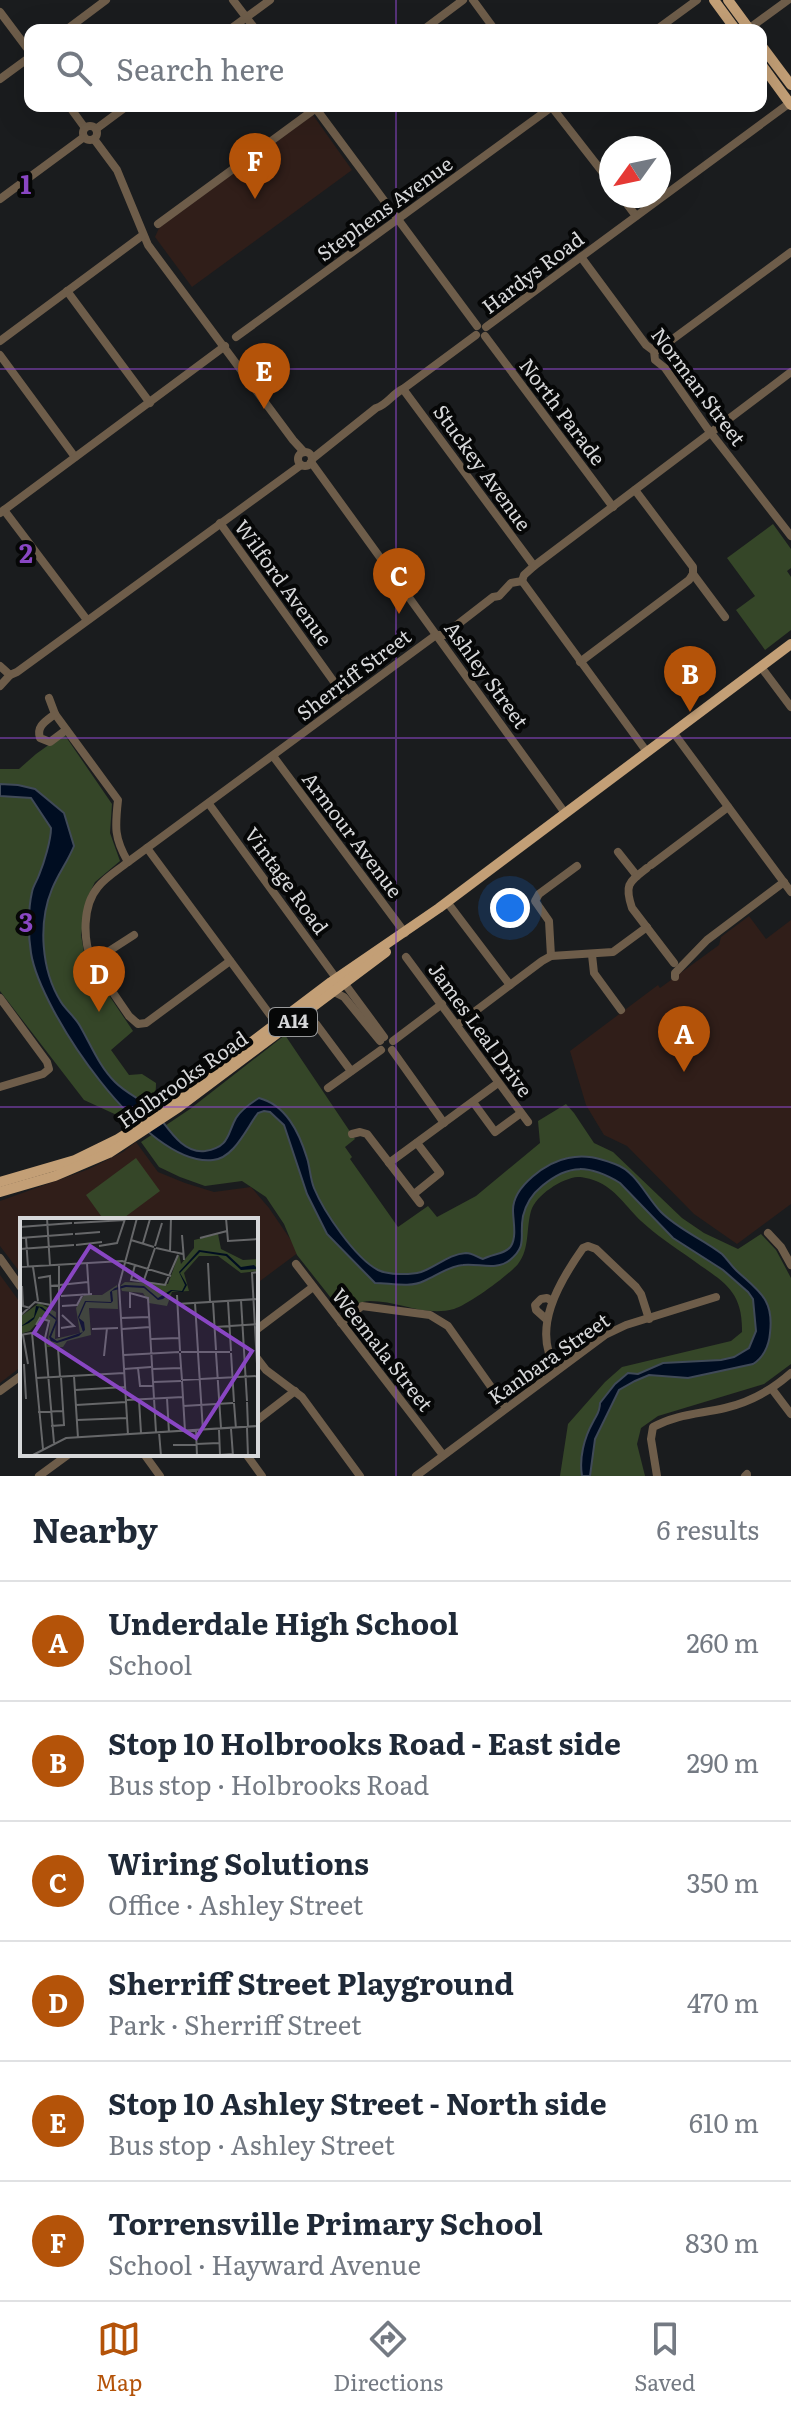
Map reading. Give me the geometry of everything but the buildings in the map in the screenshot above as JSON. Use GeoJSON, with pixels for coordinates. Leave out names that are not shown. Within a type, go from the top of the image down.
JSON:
{"type":"FeatureCollection","features":[{"type":"Feature","properties":{"kind":"main road"},"geometry":{"type":"LineString","coordinates":[[714,0],[732,24]]}},
{"type":"Feature","properties":{"kind":"main road"},"geometry":{"type":"LineString","coordinates":[[728,0],[745,24]]}},
{"type":"Feature","properties":{"kind":"main road"},"geometry":{"type":"LineString","coordinates":[[767,53],[791,85]]}},
{"type":"Feature","properties":{"kind":"main road"},"geometry":{"type":"LineString","coordinates":[[767,72],[791,103]]}},
{"type":"Feature","properties":{"kind":"main road","name":"Holbrooks Road"},"geometry":{"type":"LineString","coordinates":[[0,1192],[78,1168],[130,1136],[791,644]]}},
{"type":"Feature","properties":{"kind":"main road","name":"Holbrooks Road"},"geometry":{"type":"LineString","coordinates":[[279,1027],[334,992],[340,979]]}},
{"type":"Feature","properties":{"kind":"main road","name":"Holbrooks Road"},"geometry":{"type":"LineString","coordinates":[[0,1182],[75,1160],[130,1136]]}},
{"type":"Feature","properties":{"kind":"street"},"geometry":{"type":"LineString","coordinates":[[74,24],[106,0]]}},
{"type":"Feature","properties":{"kind":"street"},"geometry":{"type":"LineString","coordinates":[[233,0],[251,24]]}},
{"type":"Feature","properties":{"kind":"street"},"geometry":{"type":"LineString","coordinates":[[237,24],[270,0]]}},
{"type":"Feature","properties":{"kind":"street"},"geometry":{"type":"LineString","coordinates":[[431,24],[463,0]]}},
{"type":"Feature","properties":{"kind":"street"},"geometry":{"type":"LineString","coordinates":[[473,0],[491,24]]}},
{"type":"Feature","properties":{"kind":"street"},"geometry":{"type":"LineString","coordinates":[[664,24],[697,0]]}},
{"type":"Feature","properties":{"kind":"street"},"geometry":{"type":"LineString","coordinates":[[755,24],[788,0]]}},
{"type":"Feature","properties":{"kind":"street"},"geometry":{"type":"LineString","coordinates":[[0,12],[24,46]]}},
{"type":"Feature","properties":{"kind":"street"},"geometry":{"type":"LineString","coordinates":[[0,79],[24,59]]}},
{"type":"Feature","properties":{"kind":"street","name":"Hardys Road"},"geometry":{"type":"LineString","coordinates":[[0,686],[10,675],[287,476],[305,459],[382,406],[395,393],[791,103]]}},
{"type":"Feature","properties":{"kind":"street","name":"Ashley Street"},"geometry":{"type":"LineString","coordinates":[[74,112],[117,170],[143,235],[565,813]]}},
{"type":"Feature","properties":{"kind":"street"},"geometry":{"type":"LineString","coordinates":[[0,199],[119,112]]}},
{"type":"Feature","properties":{"kind":"street"},"geometry":{"type":"LineString","coordinates":[[158,224],[309,112]]}},
{"type":"Feature","properties":{"kind":"street","name":"North Parade"},"geometry":{"type":"LineString","coordinates":[[320,112],[613,507]]}},
{"type":"Feature","properties":{"kind":"street","name":"Stephens Avenue"},"geometry":{"type":"LineString","coordinates":[[236,337],[544,112]]}},
{"type":"Feature","properties":{"kind":"street"},"geometry":{"type":"LineString","coordinates":[[557,112],[599,167]]}},
{"type":"Feature","properties":{"kind":"street"},"geometry":{"type":"LineString","coordinates":[[630,208],[636,216]]}},
{"type":"Feature","properties":{"kind":"street"},"geometry":{"type":"LineString","coordinates":[[0,340],[143,235]]}},
{"type":"Feature","properties":{"kind":"street"},"geometry":{"type":"LineString","coordinates":[[654,351],[791,252]]}},
{"type":"Feature","properties":{"kind":"street","name":"Norman Street"},"geometry":{"type":"LineString","coordinates":[[581,257],[646,345],[654,351],[655,360],[665,368],[711,432],[787,523],[791,536]]}},
{"type":"Feature","properties":{"kind":"street"},"geometry":{"type":"LineString","coordinates":[[67,291],[150,403]]}},
{"type":"Feature","properties":{"kind":"street"},"geometry":{"type":"LineString","coordinates":[[87,620],[1,511],[225,346]]}},
{"type":"Feature","properties":{"kind":"street"},"geometry":{"type":"LineString","coordinates":[[0,355],[75,457]]}},
{"type":"Feature","properties":{"kind":"street","name":"Sherriff Street"},"geometry":{"type":"LineString","coordinates":[[230,961],[146,1023],[138,1024],[129,1016],[92,962],[86,939],[89,904],[95,890],[128,862],[436,635],[444,635],[493,597],[499,596],[511,583],[522,581],[534,566],[791,372]]}},
{"type":"Feature","properties":{"kind":"street","name":"Stuckey Avenue"},"geometry":{"type":"LineString","coordinates":[[403,389],[534,566]]}},
{"type":"Feature","properties":{"kind":"street"},"geometry":{"type":"LineString","coordinates":[[580,662],[693,574],[693,567],[635,490]]}},
{"type":"Feature","properties":{"kind":"street","name":"Wilford Avenue"},"geometry":{"type":"LineString","coordinates":[[220,523],[347,700]]}},
{"type":"Feature","properties":{"kind":"street"},"geometry":{"type":"LineString","coordinates":[[693,574],[725,617]]}},
{"type":"Feature","properties":{"kind":"street"},"geometry":{"type":"LineString","coordinates":[[522,581],[647,752]]}},
{"type":"Feature","properties":{"kind":"street"},"geometry":{"type":"LineString","coordinates":[[0,666],[10,675]]}},
{"type":"Feature","properties":{"kind":"street"},"geometry":{"type":"LineString","coordinates":[[761,667],[791,707]]}},
{"type":"Feature","properties":{"kind":"street"},"geometry":{"type":"LineString","coordinates":[[49,698],[55,714],[118,800],[115,827],[118,845],[128,862]]}},
{"type":"Feature","properties":{"kind":"street"},"geometry":{"type":"LineString","coordinates":[[55,714],[41,726],[38,732],[40,738],[50,742],[66,730]]}},
{"type":"Feature","properties":{"kind":"street"},"geometry":{"type":"LineString","coordinates":[[673,732],[791,892]]}},
{"type":"Feature","properties":{"kind":"street","name":"Armour Avenue"},"geometry":{"type":"LineString","coordinates":[[273,756],[405,933]]}},
{"type":"Feature","properties":{"kind":"street","name":"Vintage Road"},"geometry":{"type":"LineString","coordinates":[[209,804],[386,1044]]}},
{"type":"Feature","properties":{"kind":"street"},"geometry":{"type":"LineString","coordinates":[[674,963],[632,908],[628,889],[631,881],[649,866],[728,807]]}},
{"type":"Feature","properties":{"kind":"street"},"geometry":{"type":"LineString","coordinates":[[147,848],[279,1027]]}},
{"type":"Feature","properties":{"kind":"street"},"geometry":{"type":"LineString","coordinates":[[618,852],[637,876]]}},
{"type":"Feature","properties":{"kind":"street"},"geometry":{"type":"LineString","coordinates":[[551,956],[549,921],[535,901],[539,894],[577,866]]}},
{"type":"Feature","properties":{"kind":"street"},"geometry":{"type":"LineString","coordinates":[[675,977],[675,973],[707,940],[784,882]]}},
{"type":"Feature","properties":{"kind":"street"},"geometry":{"type":"LineString","coordinates":[[459,893],[462,922]]}},
{"type":"Feature","properties":{"kind":"street"},"geometry":{"type":"LineString","coordinates":[[443,905],[462,922],[510,985]]}},
{"type":"Feature","properties":{"kind":"street"},"geometry":{"type":"LineString","coordinates":[[457,1025],[551,956],[613,952],[647,927]]}},
{"type":"Feature","properties":{"kind":"street"},"geometry":{"type":"LineString","coordinates":[[92,962],[134,935]]}},
{"type":"Feature","properties":{"kind":"street"},"geometry":{"type":"LineString","coordinates":[[592,955],[594,973],[621,1010]]}},
{"type":"Feature","properties":{"kind":"street","name":"James Leal Drive"},"geometry":{"type":"LineString","coordinates":[[406,957],[528,1122]]}},
{"type":"Feature","properties":{"kind":"street"},"geometry":{"type":"LineString","coordinates":[[334,992],[344,997],[386,1044],[444,1123]]}},
{"type":"Feature","properties":{"kind":"street"},"geometry":{"type":"LineString","coordinates":[[0,998],[49,1069],[43,1074],[0,1087]]}},
{"type":"Feature","properties":{"kind":"street"},"geometry":{"type":"LineString","coordinates":[[328,1088],[442,1004]]}},
{"type":"Feature","properties":{"kind":"street"},"geometry":{"type":"LineString","coordinates":[[316,1024],[351,1071]]}},
{"type":"Feature","properties":{"kind":"street"},"geometry":{"type":"LineString","coordinates":[[389,1163],[498,1083]]}},
{"type":"Feature","properties":{"kind":"street"},"geometry":{"type":"LineString","coordinates":[[473,1102],[495,1132],[521,1113]]}},
{"type":"Feature","properties":{"kind":"street"},"geometry":{"type":"LineString","coordinates":[[352,1134],[367,1134],[420,1203]]}},
{"type":"Feature","properties":{"kind":"street"},"geometry":{"type":"LineString","coordinates":[[414,1194],[440,1173],[417,1143]]}},
{"type":"Feature","properties":{"kind":"street"},"geometry":{"type":"LineString","coordinates":[[768,1233],[790,1262]]}},
{"type":"Feature","properties":{"kind":"street"},"geometry":{"type":"LineString","coordinates":[[557,1370],[552,1363],[547,1340],[546,1319],[552,1301],[583,1248],[596,1249],[636,1287],[649,1319]]}},
{"type":"Feature","properties":{"kind":"street"},"geometry":{"type":"LineString","coordinates":[[0,1258],[20,1286]]}},
{"type":"Feature","properties":{"kind":"street","name":"Weemala Street"},"geometry":{"type":"LineString","coordinates":[[296,1264],[443,1455]]}},
{"type":"Feature","properties":{"kind":"street"},"geometry":{"type":"LineString","coordinates":[[258,1328],[313,1287]]}},
{"type":"Feature","properties":{"kind":"street","name":"Kanbara Street"},"geometry":{"type":"LineString","coordinates":[[416,1476],[605,1335],[626,1325],[716,1297]]}},
{"type":"Feature","properties":{"kind":"street"},"geometry":{"type":"LineString","coordinates":[[546,1319],[535,1305],[541,1299],[552,1301]]}},
{"type":"Feature","properties":{"kind":"street"},"geometry":{"type":"LineString","coordinates":[[341,1323],[362,1306],[435,1316],[448,1326],[506,1408]]}},
{"type":"Feature","properties":{"kind":"street"},"geometry":{"type":"LineString","coordinates":[[258,1360],[266,1370],[302,1397],[360,1476]]}},
{"type":"Feature","properties":{"kind":"street"},"geometry":{"type":"LineString","coordinates":[[657,1476],[651,1439],[653,1427],[670,1417],[728,1407],[772,1389],[791,1373]]}},
{"type":"Feature","properties":{"kind":"street"},"geometry":{"type":"LineString","coordinates":[[0,1391],[20,1376]]}},
{"type":"Feature","properties":{"kind":"street"},"geometry":{"type":"LineString","coordinates":[[772,1389],[791,1414]]}},
{"type":"Feature","properties":{"kind":"street"},"geometry":{"type":"LineString","coordinates":[[258,1419],[295,1391]]}},
{"type":"Feature","properties":{"kind":"street"},"geometry":{"type":"LineString","coordinates":[[39,1476],[66,1456]]}},
{"type":"Feature","properties":{"kind":"street"},"geometry":{"type":"LineString","coordinates":[[145,1456],[160,1476]]}},
{"type":"Feature","properties":{"kind":"street"},"geometry":{"type":"LineString","coordinates":[[247,1456],[262,1476]]}},
{"type":"Feature","properties":{"kind":"shaded area"},"geometry":{"type":"Polygon","coordinates":[[[313,115],[352,170],[192,287],[155,237],[159,228],[313,115]]]}},
{"type":"Feature","properties":{"kind":"shaded area"},"geometry":{"type":"Polygon","coordinates":[[[749,916],[766,939],[791,920],[791,1204],[737,1244],[694,1214],[627,1146],[604,1135],[586,1105],[570,1051],[658,985],[660,988],[719,945],[721,937],[749,916]]]}},
{"type":"Feature","properties":{"kind":"shaded area"},"geometry":{"type":"Polygon","coordinates":[[[136,1142],[158,1172],[214,1192],[251,1187],[299,1252],[258,1283],[258,1218],[20,1218],[20,1272],[0,1246],[0,1201],[89,1169],[136,1142]]]}},
{"type":"Feature","properties":{"kind":"shaded area"},"geometry":{"type":"Polygon","coordinates":[[[0,1275],[20,1302],[20,1368],[0,1383],[0,1275]]]}},
{"type":"Feature","properties":{"kind":"green space"},"geometry":{"type":"Polygon","coordinates":[[[773,524],[791,549],[791,568],[787,571],[791,577],[791,630],[765,650],[736,610],[755,596],[727,558],[773,524]]]}},
{"type":"Feature","properties":{"kind":"green space"},"geometry":{"type":"Polygon","coordinates":[[[64,734],[112,804],[110,833],[120,861],[95,882],[88,896],[81,935],[84,952],[94,973],[133,1031],[111,1050],[129,1075],[142,1074],[156,1083],[151,1107],[132,1122],[84,1100],[0,991],[0,769],[19,769],[64,734]]]}},
{"type":"Feature","properties":{"kind":"green space"},"geometry":{"type":"Polygon","coordinates":[[[285,1035],[355,1139],[345,1147],[352,1157],[350,1159],[398,1227],[428,1206],[437,1217],[476,1196],[540,1143],[538,1121],[566,1104],[594,1143],[613,1152],[682,1218],[704,1233],[738,1249],[761,1234],[776,1250],[791,1278],[791,1364],[764,1384],[658,1416],[641,1428],[637,1444],[645,1476],[560,1476],[568,1424],[605,1382],[622,1367],[731,1341],[742,1332],[739,1305],[734,1295],[720,1280],[647,1226],[609,1188],[594,1180],[578,1177],[557,1184],[538,1199],[531,1211],[526,1245],[518,1264],[469,1302],[454,1309],[433,1311],[366,1301],[342,1312],[297,1255],[284,1224],[266,1197],[242,1181],[205,1186],[180,1177],[159,1167],[141,1142],[190,1109],[285,1035]]]}},
{"type":"Feature","properties":{"kind":"green space"},"geometry":{"type":"Polygon","coordinates":[[[136,1158],[160,1191],[124,1218],[103,1218],[86,1195],[136,1158]]]}},
{"type":"Feature","properties":{"kind":"water"},"geometry":{"type":"Polygon","coordinates":[[[0,784],[35,789],[64,813],[74,846],[52,889],[45,916],[44,946],[54,989],[109,1076],[154,1111],[182,1143],[196,1151],[213,1149],[226,1139],[243,1109],[259,1098],[277,1107],[295,1129],[307,1158],[314,1188],[341,1234],[369,1264],[383,1272],[400,1274],[421,1272],[460,1254],[468,1253],[483,1259],[509,1249],[514,1238],[513,1210],[519,1192],[533,1176],[551,1164],[580,1156],[615,1164],[629,1172],[668,1218],[722,1254],[764,1298],[771,1322],[763,1355],[753,1364],[688,1378],[649,1375],[619,1390],[595,1439],[590,1476],[582,1476],[583,1448],[600,1403],[628,1373],[638,1374],[663,1363],[721,1360],[749,1348],[756,1331],[753,1299],[748,1292],[723,1270],[673,1238],[620,1183],[599,1173],[580,1169],[561,1173],[532,1196],[523,1216],[519,1250],[505,1263],[458,1266],[413,1284],[375,1283],[327,1234],[307,1194],[284,1125],[270,1112],[258,1113],[233,1148],[213,1160],[186,1156],[158,1139],[128,1113],[100,1081],[54,1011],[39,979],[30,946],[30,906],[51,828],[31,798],[0,796],[0,784]]]}},
{"type":"Feature","properties":{"kind":"place","name":"Torrensville Primary School"},"geometry":{"type":"Point","coordinates":[255,199]}},
{"type":"Feature","properties":{"kind":"place","name":"Stop 10 Ashley Street - North side"},"geometry":{"type":"Point","coordinates":[264,409]}},
{"type":"Feature","properties":{"kind":"place","name":"Wiring Solutions"},"geometry":{"type":"Point","coordinates":[399,614]}},
{"type":"Feature","properties":{"kind":"place","name":"Stop 10 Holbrooks Road - East side"},"geometry":{"type":"Point","coordinates":[690,712]}},
{"type":"Feature","properties":{"kind":"place","name":"Sherriff Street Playground"},"geometry":{"type":"Point","coordinates":[99,1012]}},
{"type":"Feature","properties":{"kind":"place","name":"Underdale High School"},"geometry":{"type":"Point","coordinates":[684,1072]}}]}
